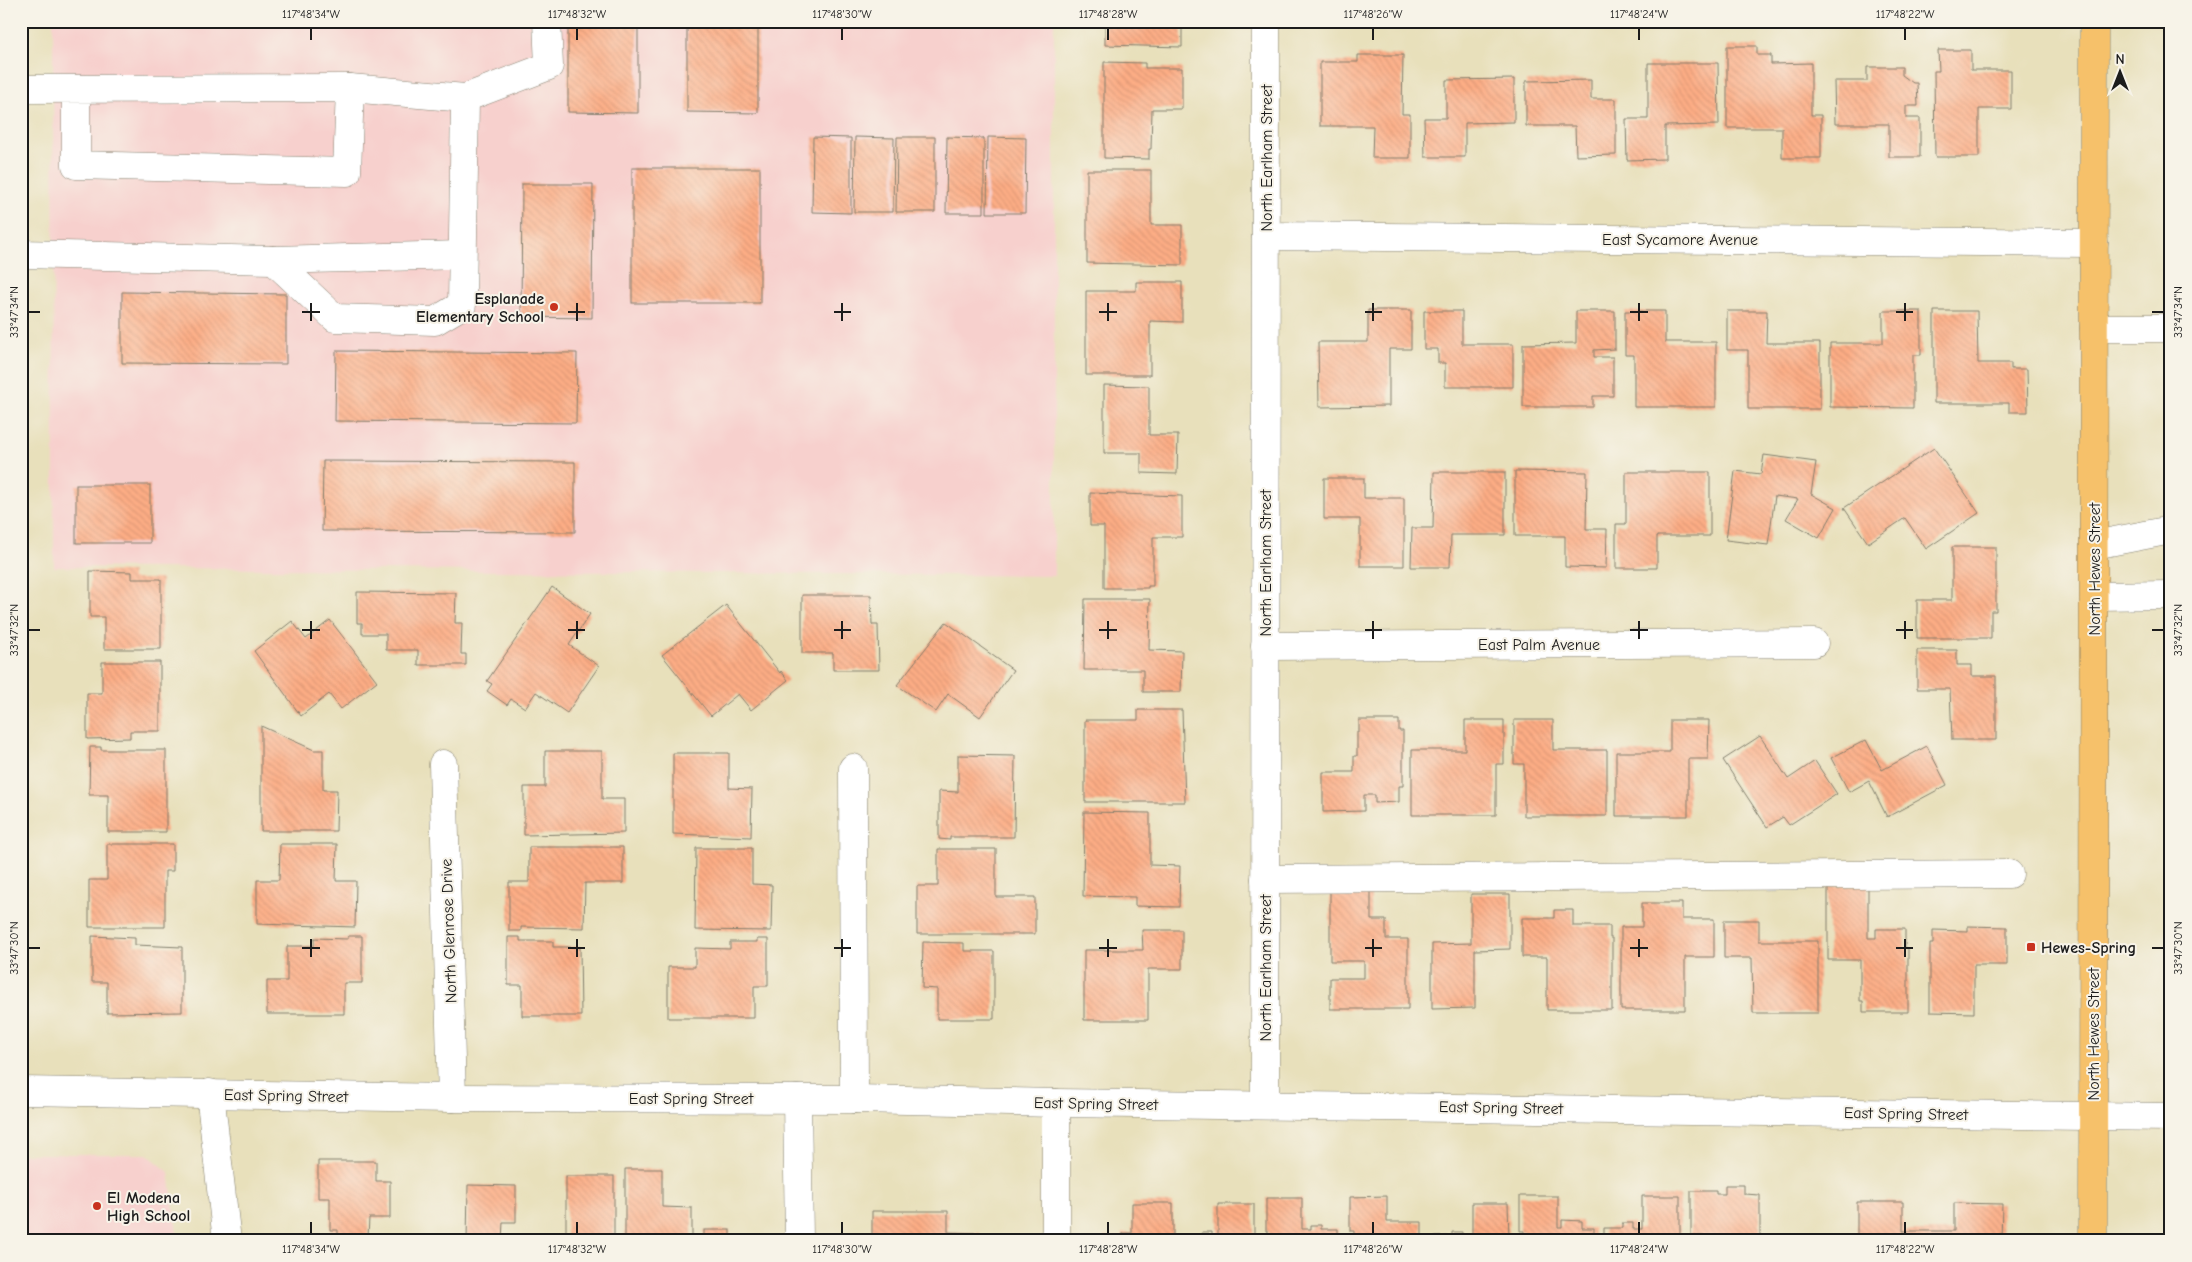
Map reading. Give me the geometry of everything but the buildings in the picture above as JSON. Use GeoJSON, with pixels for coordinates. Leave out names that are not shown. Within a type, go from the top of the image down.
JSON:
{"type":"FeatureCollection","features":[{"type":"Feature","properties":{"kind":"main road","name":"North Hewes Street"},"geometry":{"type":"LineString","coordinates":[[2093,1241],[2094,21]]}},
{"type":"Feature","properties":{"kind":"street"},"geometry":{"type":"LineString","coordinates":[[21,89],[350,88],[465,98],[549,66],[547,21]]}},
{"type":"Feature","properties":{"kind":"street","name":"North Earlham Street"},"geometry":{"type":"LineString","coordinates":[[1265,1104],[1266,21]]}},
{"type":"Feature","properties":{"kind":"street"},"geometry":{"type":"LineString","coordinates":[[76,89],[76,165],[347,172],[350,88]]}},
{"type":"Feature","properties":{"kind":"street"},"geometry":{"type":"LineString","coordinates":[[273,260],[335,318],[435,321],[462,305],[465,98]]}},
{"type":"Feature","properties":{"kind":"street","name":"East Sycamore Avenue"},"geometry":{"type":"LineString","coordinates":[[1266,236],[2094,243]]}},
{"type":"Feature","properties":{"kind":"street"},"geometry":{"type":"LineString","coordinates":[[21,254],[273,260],[462,255]]}},
{"type":"Feature","properties":{"kind":"street"},"geometry":{"type":"LineString","coordinates":[[2094,328],[2171,328]]}},
{"type":"Feature","properties":{"kind":"street"},"geometry":{"type":"LineString","coordinates":[[2094,546],[2171,530]]}},
{"type":"Feature","properties":{"kind":"street"},"geometry":{"type":"LineString","coordinates":[[2094,596],[2171,596]]}},
{"type":"Feature","properties":{"kind":"street","name":"East Palm Avenue"},"geometry":{"type":"LineString","coordinates":[[1265,646],[1814,643]]}},
{"type":"Feature","properties":{"kind":"street","name":"North Glenrose Drive"},"geometry":{"type":"LineString","coordinates":[[443,764],[452,1098]]}},
{"type":"Feature","properties":{"kind":"street"},"geometry":{"type":"LineString","coordinates":[[852,768],[854,1098]]}},
{"type":"Feature","properties":{"kind":"street"},"geometry":{"type":"LineString","coordinates":[[1265,879],[2009,874]]}},
{"type":"Feature","properties":{"kind":"street","name":"East Spring Street"},"geometry":{"type":"LineString","coordinates":[[21,1091],[452,1098],[854,1098],[1056,1103],[1265,1104],[2171,1117]]}},
{"type":"Feature","properties":{"kind":"street"},"geometry":{"type":"LineString","coordinates":[[210,1093],[227,1241]]}},
{"type":"Feature","properties":{"kind":"street"},"geometry":{"type":"LineString","coordinates":[[797,1098],[799,1241]]}},
{"type":"Feature","properties":{"kind":"street"},"geometry":{"type":"LineString","coordinates":[[1056,1103],[1056,1241]]}},
{"type":"Feature","properties":{"kind":"shaded area","name":"Esplanade Elementary School"},"geometry":{"type":"Polygon","coordinates":[[[53,21],[1054,21],[1054,576],[54,567],[53,21]]]}},
{"type":"Feature","properties":{"kind":"shaded area","name":"El Modena High School"},"geometry":{"type":"Polygon","coordinates":[[[21,1154],[147,1154],[169,1172],[178,1241],[21,1241],[21,1154]]]}},
{"type":"Feature","properties":{"kind":"place","name":"Esplanade Elementary School"},"geometry":{"type":"Point","coordinates":[554,307]}},
{"type":"Feature","properties":{"kind":"place","name":"Hewes-Spring"},"geometry":{"type":"Point","coordinates":[2031,947]}},
{"type":"Feature","properties":{"kind":"place","name":"El Modena High School"},"geometry":{"type":"Point","coordinates":[97,1206]}}]}
